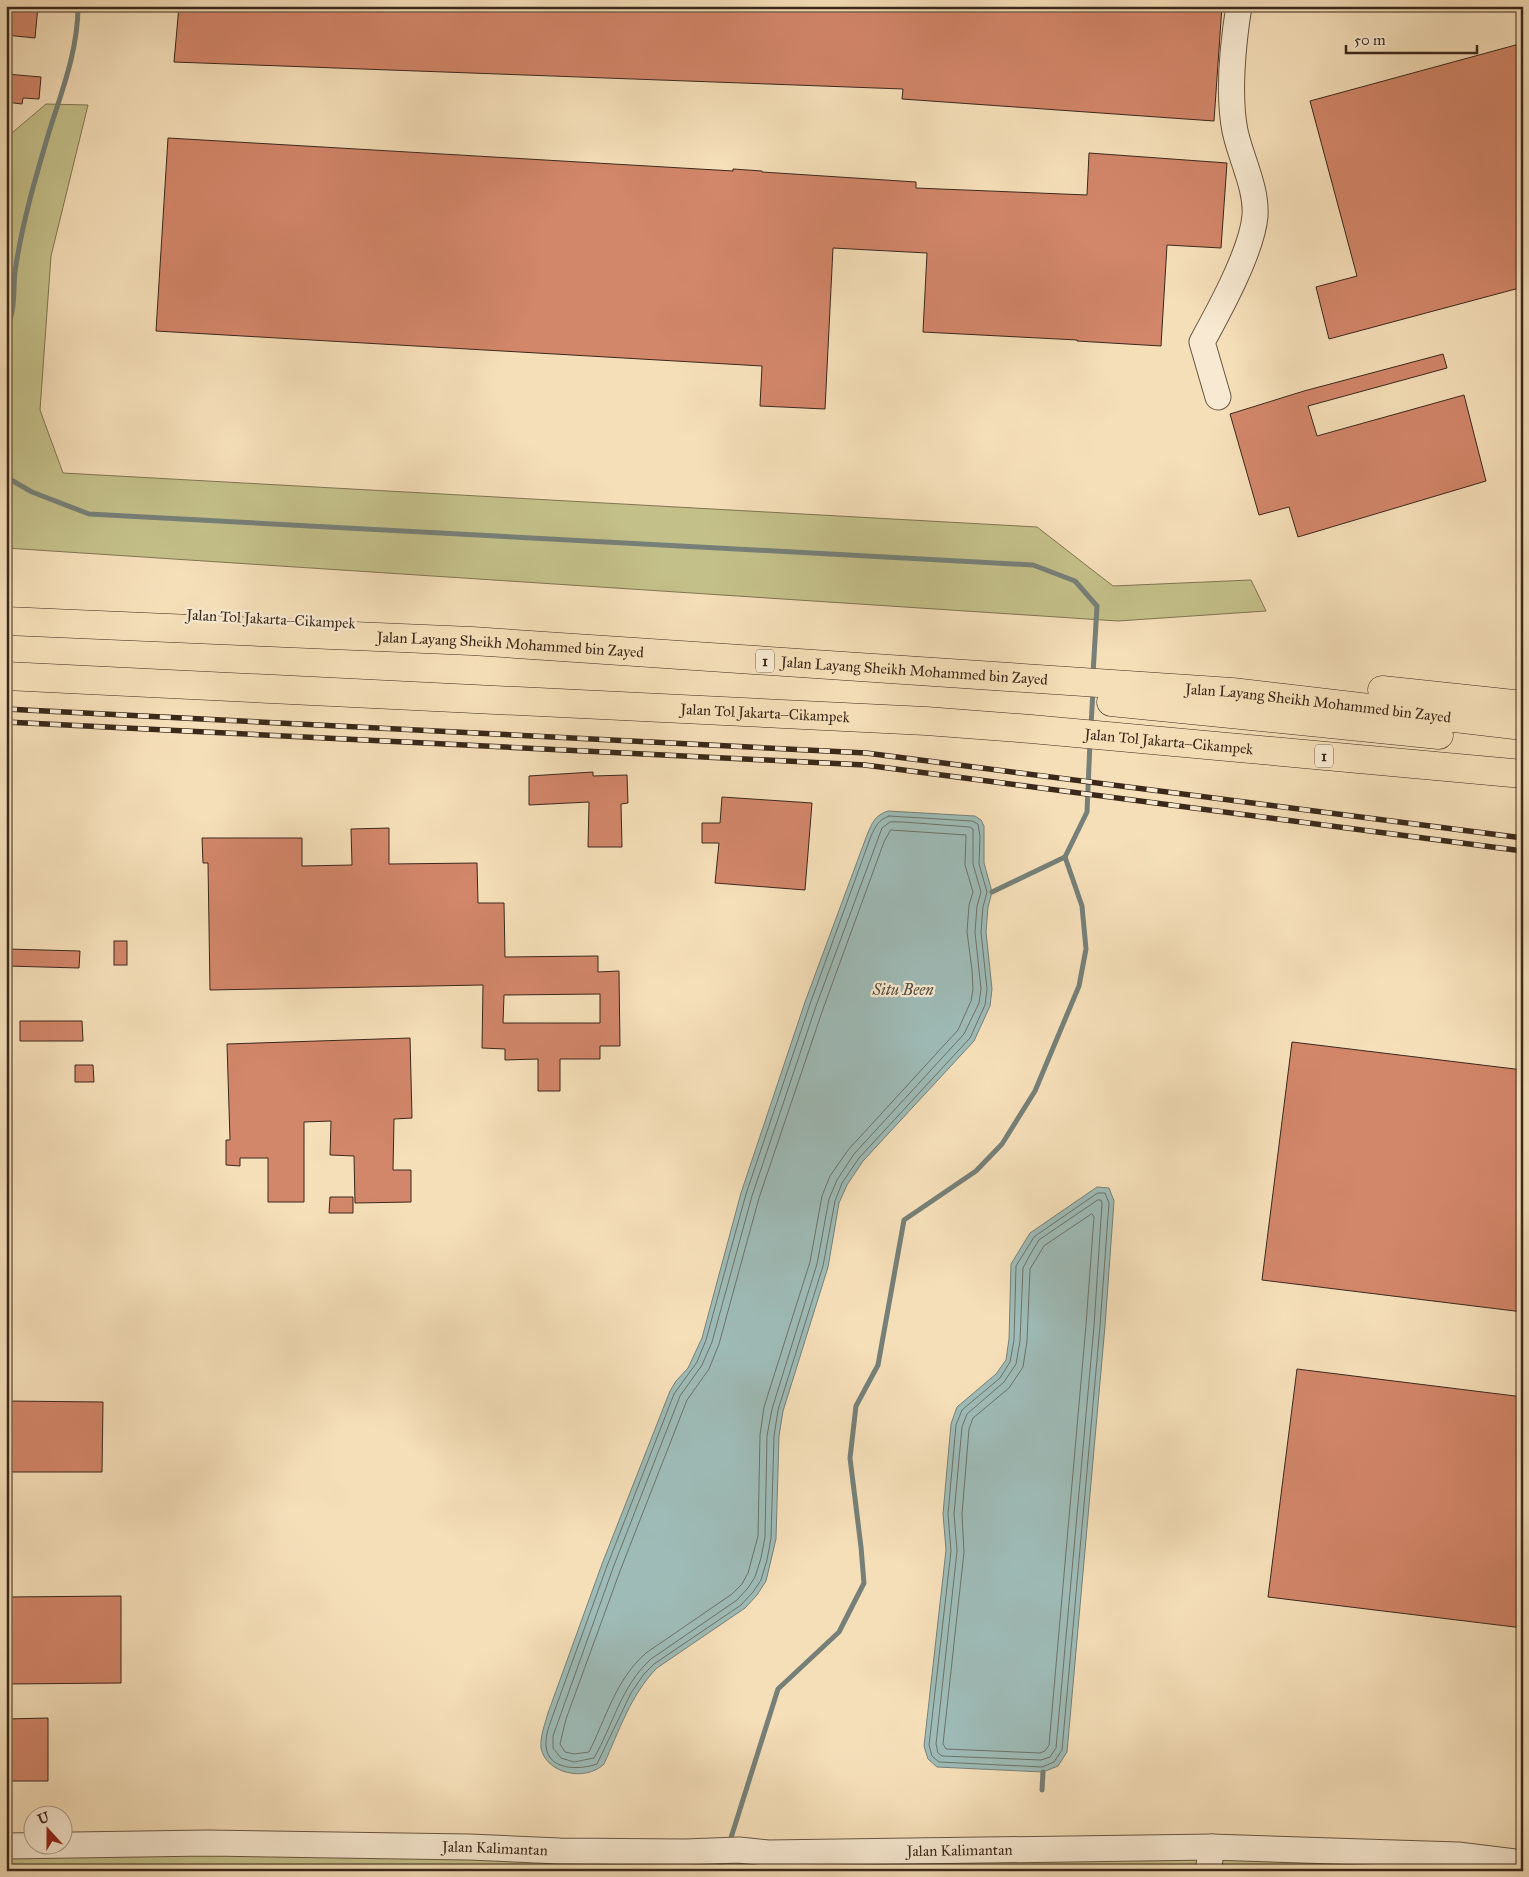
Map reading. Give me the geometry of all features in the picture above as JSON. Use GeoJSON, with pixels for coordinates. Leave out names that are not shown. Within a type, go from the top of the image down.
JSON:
{"type":"FeatureCollection","features":[{"type":"Feature","properties":{"kind":"highway","name":"Jalan Tol Jakarta–Cikampek"},"geometry":{"type":"LineString","coordinates":[[6,604],[1135,671],[1333,685],[1523,706]]}},
{"type":"Feature","properties":{"kind":"highway","name":"Jalan Layang Sheikh Mohammed bin Zayed"},"geometry":{"type":"LineString","coordinates":[[6,621],[472,642],[1222,691],[1523,726]]}},
{"type":"Feature","properties":{"kind":"highway","name":"Jalan Layang Sheikh Mohammed bin Zayed"},"geometry":{"type":"LineString","coordinates":[[6,639],[487,661],[985,690],[1523,743]]}},
{"type":"Feature","properties":{"kind":"highway","name":"Jalan Tol Jakarta–Cikampek"},"geometry":{"type":"LineString","coordinates":[[6,676],[926,721],[1125,737],[1523,774]]}},
{"type":"Feature","properties":{"kind":"street"},"geometry":{"type":"LineString","coordinates":[[1218,397],[1202,342],[1247,247],[1255,216],[1252,191],[1235,130],[1233,108],[1233,64],[1239,6]]}},
{"type":"Feature","properties":{"kind":"street","name":"Jalan Kalimantan"},"geometry":{"type":"LineString","coordinates":[[6,1846],[208,1843],[469,1847],[560,1851],[685,1852],[739,1850],[768,1862],[1458,1855],[1523,1862]]}},
{"type":"Feature","properties":{"kind":"street"},"geometry":{"type":"LineString","coordinates":[[560,1851],[592,1871]]}},
{"type":"Feature","properties":{"kind":"shaded area"},"geometry":{"type":"Polygon","coordinates":[[[46,104],[88,105],[51,256],[40,410],[63,473],[1037,527],[1113,586],[1251,580],[1266,611],[1118,621],[6,548],[6,138],[46,104]]]}},
{"type":"Feature","properties":{"kind":"shaded area"},"geometry":{"type":"Polygon","coordinates":[[[1171,1848],[1523,1871],[6,1871],[6,1851],[22,1851],[22,1854],[72,1854],[72,1851],[1171,1848]]]}},
{"type":"Feature","properties":{"kind":"water","name":"Situ Been"},"geometry":{"type":"Polygon","coordinates":[[[888,811],[975,816],[981,820],[984,826],[984,863],[992,892],[988,907],[986,932],[992,989],[990,1006],[974,1041],[863,1161],[847,1185],[839,1203],[828,1267],[783,1411],[779,1436],[776,1539],[766,1581],[745,1608],[657,1668],[648,1678],[626,1713],[604,1764],[596,1770],[587,1773],[577,1774],[558,1769],[544,1757],[541,1748],[542,1735],[548,1713],[602,1564],[670,1391],[688,1368],[702,1338],[741,1193],[805,1002],[872,823],[877,817],[888,811]]]}},
{"type":"Feature","properties":{"kind":"water"},"geometry":{"type":"Polygon","coordinates":[[[1097,1187],[1109,1188],[1114,1201],[1105,1326],[1067,1752],[1058,1766],[1043,1772],[937,1767],[928,1759],[924,1746],[946,1550],[943,1514],[951,1424],[957,1407],[996,1374],[1006,1360],[1009,1339],[1011,1264],[1030,1233],[1097,1187]]]}},
{"type":"Feature","properties":{"kind":"building"},"geometry":{"type":"Polygon","coordinates":[[[6,6],[38,6],[35,38],[6,35],[6,6]]]}},
{"type":"Feature","properties":{"kind":"building"},"geometry":{"type":"Polygon","coordinates":[[[179,6],[1222,6],[1214,121],[902,99],[903,89],[174,62],[179,6]]]}},
{"type":"Feature","properties":{"kind":"building"},"geometry":{"type":"Polygon","coordinates":[[[1523,43],[1523,287],[1329,339],[1316,287],[1357,276],[1310,101],[1523,43]]]}},
{"type":"Feature","properties":{"kind":"building"},"geometry":{"type":"Polygon","coordinates":[[[6,74],[41,77],[39,99],[23,98],[22,104],[6,102],[6,74]]]}},
{"type":"Feature","properties":{"kind":"building"},"geometry":{"type":"Polygon","coordinates":[[[168,138],[733,171],[733,169],[916,182],[916,188],[1087,195],[1089,153],[1227,163],[1221,248],[1167,245],[1161,346],[923,332],[927,253],[833,248],[825,409],[760,406],[762,366],[156,331],[168,138]]]}},
{"type":"Feature","properties":{"kind":"building"},"geometry":{"type":"Polygon","coordinates":[[[1443,354],[1447,368],[1308,406],[1317,436],[1464,395],[1486,481],[1298,537],[1289,507],[1259,515],[1230,414],[1304,391],[1443,354]]]}},
{"type":"Feature","properties":{"kind":"building"},"geometry":{"type":"Polygon","coordinates":[[[593,772],[593,776],[627,775],[628,803],[621,804],[622,847],[588,847],[589,802],[529,805],[529,776],[593,772]]]}},
{"type":"Feature","properties":{"kind":"building"},"geometry":{"type":"Polygon","coordinates":[[[722,797],[812,803],[805,890],[715,883],[719,843],[702,843],[702,823],[720,823],[722,797]]]}},
{"type":"Feature","properties":{"kind":"building"},"geometry":{"type":"Polygon","coordinates":[[[389,828],[389,864],[477,863],[478,903],[504,903],[505,957],[598,956],[598,972],[619,971],[620,1046],[600,1046],[600,1059],[560,1059],[560,1091],[538,1091],[538,1059],[505,1060],[505,1049],[482,1048],[483,985],[210,990],[208,863],[203,863],[202,838],[302,838],[302,866],[352,865],[351,829],[389,828]],[[600,994],[504,995],[503,1023],[600,1023],[600,994]]]}},
{"type":"Feature","properties":{"kind":"building"},"geometry":{"type":"Polygon","coordinates":[[[114,941],[127,941],[127,965],[114,965],[114,941]]]}},
{"type":"Feature","properties":{"kind":"building"},"geometry":{"type":"Polygon","coordinates":[[[6,949],[80,951],[79,968],[6,966],[6,949]]]}},
{"type":"Feature","properties":{"kind":"building"},"geometry":{"type":"Polygon","coordinates":[[[20,1021],[82,1021],[83,1041],[20,1041],[20,1021]]]}},
{"type":"Feature","properties":{"kind":"building"},"geometry":{"type":"Polygon","coordinates":[[[410,1038],[412,1118],[394,1119],[393,1170],[411,1170],[411,1202],[355,1203],[354,1156],[330,1155],[331,1121],[304,1122],[304,1202],[268,1202],[268,1158],[240,1158],[240,1166],[226,1165],[226,1140],[230,1140],[227,1044],[410,1038]]]}},
{"type":"Feature","properties":{"kind":"building"},"geometry":{"type":"Polygon","coordinates":[[[1292,1042],[1523,1070],[1523,1312],[1262,1280],[1292,1042]]]}},
{"type":"Feature","properties":{"kind":"building"},"geometry":{"type":"Polygon","coordinates":[[[75,1065],[93,1065],[94,1082],[75,1082],[75,1065]]]}},
{"type":"Feature","properties":{"kind":"building"},"geometry":{"type":"Polygon","coordinates":[[[330,1197],[353,1197],[353,1213],[329,1213],[330,1197]]]}},
{"type":"Feature","properties":{"kind":"building"},"geometry":{"type":"Polygon","coordinates":[[[1297,1369],[1523,1397],[1523,1628],[1268,1597],[1297,1369]]]}},
{"type":"Feature","properties":{"kind":"building"},"geometry":{"type":"Polygon","coordinates":[[[6,1401],[103,1402],[102,1472],[6,1472],[6,1401]]]}},
{"type":"Feature","properties":{"kind":"building"},"geometry":{"type":"Polygon","coordinates":[[[121,1596],[121,1683],[6,1684],[6,1597],[121,1596]]]}},
{"type":"Feature","properties":{"kind":"building"},"geometry":{"type":"Polygon","coordinates":[[[48,1718],[48,1781],[6,1781],[6,1719],[48,1718]]]}},
{"type":"Feature","properties":{"kind":"waterway"},"geometry":{"type":"LineString","coordinates":[[6,328],[12,313],[15,273],[22,231],[39,165],[72,54],[78,6]]}},
{"type":"Feature","properties":{"kind":"waterway"},"geometry":{"type":"LineString","coordinates":[[6,477],[32,492],[89,514],[1033,565],[1075,581],[1097,606],[1093,674]]}},
{"type":"Feature","properties":{"kind":"waterway"},"geometry":{"type":"LineString","coordinates":[[1091,726],[1093,690]]}},
{"type":"Feature","properties":{"kind":"waterway"},"geometry":{"type":"LineString","coordinates":[[729,1844],[778,1689],[839,1632],[864,1583],[850,1458],[856,1406],[878,1365],[904,1220],[976,1171],[1002,1144],[1035,1091],[1079,986],[1086,949],[1082,906],[1065,857],[1087,812],[1090,742]]}},
{"type":"Feature","properties":{"kind":"waterway"},"geometry":{"type":"LineString","coordinates":[[992,892],[1065,857]]}},
{"type":"Feature","properties":{"kind":"waterway"},"geometry":{"type":"LineString","coordinates":[[1042,1790],[1043,1772]]}},
{"type":"Feature","properties":{"kind":"waterway"},"geometry":{"type":"LineString","coordinates":[[718,1871],[723,1858]]}},
{"type":"Feature","properties":{"kind":"railway"},"geometry":{"type":"LineString","coordinates":[[6,709],[866,753],[1523,838]]}},
{"type":"Feature","properties":{"kind":"railway"},"geometry":{"type":"LineString","coordinates":[[6,722],[865,765],[1523,851]]}}]}
